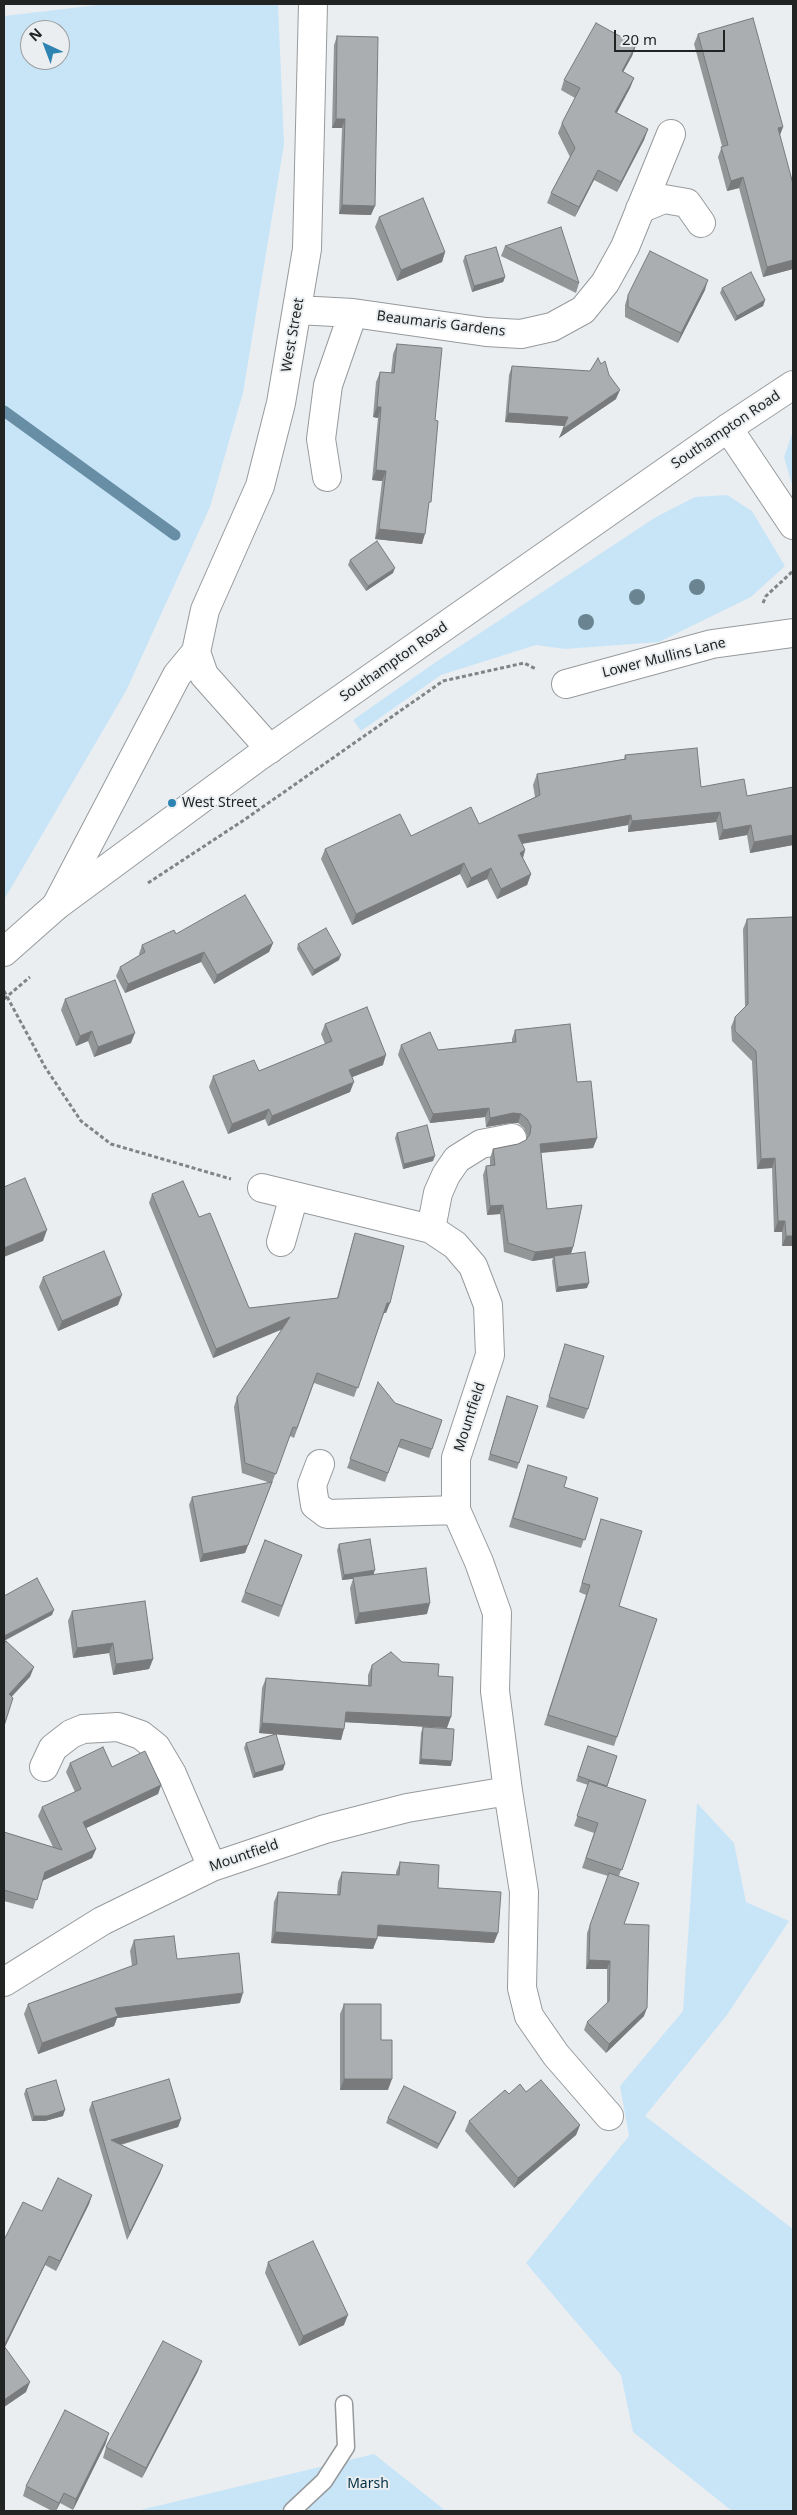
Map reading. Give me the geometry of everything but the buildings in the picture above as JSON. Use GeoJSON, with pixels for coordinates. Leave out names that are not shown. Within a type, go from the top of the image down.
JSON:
{"type":"FeatureCollection","features":[{"type":"Feature","properties":{"kind":"street","name":"West Street"},"geometry":{"type":"LineString","coordinates":[[56,906],[177,675],[196,652],[205,610],[260,486],[281,403],[307,249],[313,4]]}},
{"type":"Feature","properties":{"kind":"street","name":"Beaumaris Gardens"},"geometry":{"type":"LineString","coordinates":[[297,310],[353,313],[486,332],[521,334],[552,327],[583,310],[606,282],[625,246],[671,134]]}},
{"type":"Feature","properties":{"kind":"street"},"geometry":{"type":"LineString","coordinates":[[640,209],[664,199],[687,203],[700,223]]}},
{"type":"Feature","properties":{"kind":"street"},"geometry":{"type":"LineString","coordinates":[[328,477],[320,439],[328,385],[353,313]]}},
{"type":"Feature","properties":{"kind":"street","name":"Southampton Road"},"geometry":{"type":"LineString","coordinates":[[4,952],[56,906],[270,749],[728,428],[793,385]]}},
{"type":"Feature","properties":{"kind":"street"},"geometry":{"type":"LineString","coordinates":[[728,428],[793,525]]}},
{"type":"Feature","properties":{"kind":"street","name":"Lower Mullins Lane"},"geometry":{"type":"LineString","coordinates":[[566,684],[712,644],[793,633]]}},
{"type":"Feature","properties":{"kind":"street"},"geometry":{"type":"LineString","coordinates":[[196,652],[204,675],[270,749]]}},
{"type":"Feature","properties":{"kind":"street"},"geometry":{"type":"LineString","coordinates":[[431,1228],[438,1192],[446,1175],[457,1159],[481,1144],[512,1138]]}},
{"type":"Feature","properties":{"kind":"street","name":"Mountfield"},"geometry":{"type":"LineString","coordinates":[[262,1188],[431,1228],[455,1245],[473,1266],[488,1306],[490,1355],[456,1458],[456,1510],[479,1562],[497,1613],[495,1691],[524,1892],[522,1988],[529,2016],[556,2055],[609,2116]]}},
{"type":"Feature","properties":{"kind":"street"},"geometry":{"type":"LineString","coordinates":[[280,1242],[294,1196]]}},
{"type":"Feature","properties":{"kind":"street"},"geometry":{"type":"LineString","coordinates":[[320,1464],[312,1485],[314,1505],[327,1514],[456,1510]]}},
{"type":"Feature","properties":{"kind":"street"},"geometry":{"type":"LineString","coordinates":[[44,1767],[53,1748],[71,1734],[83,1729],[118,1727],[141,1735],[156,1747],[172,1774],[212,1867]]}},
{"type":"Feature","properties":{"kind":"street","name":"Mountfield"},"geometry":{"type":"LineString","coordinates":[[4,1982],[15,1977],[67,1941],[129,1906],[212,1867],[334,1827],[407,1808],[508,1791]]}},
{"type":"Feature","properties":{"kind":"lane"},"geometry":{"type":"LineString","coordinates":[[292,2511],[324,2481],[346,2447],[344,2404]]}},
{"type":"Feature","properties":{"kind":"path"},"geometry":{"type":"LineString","coordinates":[[145,885],[244,820],[443,681],[524,663],[566,684]]}},
{"type":"Feature","properties":{"kind":"path"},"geometry":{"type":"LineString","coordinates":[[5,998],[34,973]]}},
{"type":"Feature","properties":{"kind":"path"},"geometry":{"type":"LineString","coordinates":[[4,991],[5,998],[45,1067],[81,1121],[111,1144],[262,1188]]}},
{"type":"Feature","properties":{"kind":"green space"},"geometry":{"type":"Polygon","coordinates":[[[106,4],[278,4],[284,144],[243,393],[210,507],[126,691],[4,900],[4,16],[106,4]]]}},
{"type":"Feature","properties":{"kind":"green space"},"geometry":{"type":"Polygon","coordinates":[[[793,431],[793,488],[784,457],[793,431]]]}},
{"type":"Feature","properties":{"kind":"green space"},"geometry":{"type":"Polygon","coordinates":[[[727,495],[752,511],[785,566],[751,597],[659,642],[565,649],[536,645],[441,675],[361,731],[353,720],[433,664],[656,517],[695,497],[727,495]]]}},
{"type":"Feature","properties":{"kind":"green space"},"geometry":{"type":"Polygon","coordinates":[[[697,1803],[734,1843],[746,1902],[789,1921],[727,2015],[645,2116],[793,2229],[793,2511],[732,2511],[633,2432],[621,2375],[526,2263],[629,2136],[620,2086],[683,2011],[697,1803]]]}},
{"type":"Feature","properties":{"kind":"green space","name":"Marsh"},"geometry":{"type":"Polygon","coordinates":[[[374,2454],[446,2511],[136,2511],[374,2454]]]}},
{"type":"Feature","properties":{"kind":"waterway"},"geometry":{"type":"LineString","coordinates":[[4,411],[175,535]]}},
{"type":"Feature","properties":{"kind":"place","name":"West Street"},"geometry":{"type":"Point","coordinates":[172,803]}}]}
